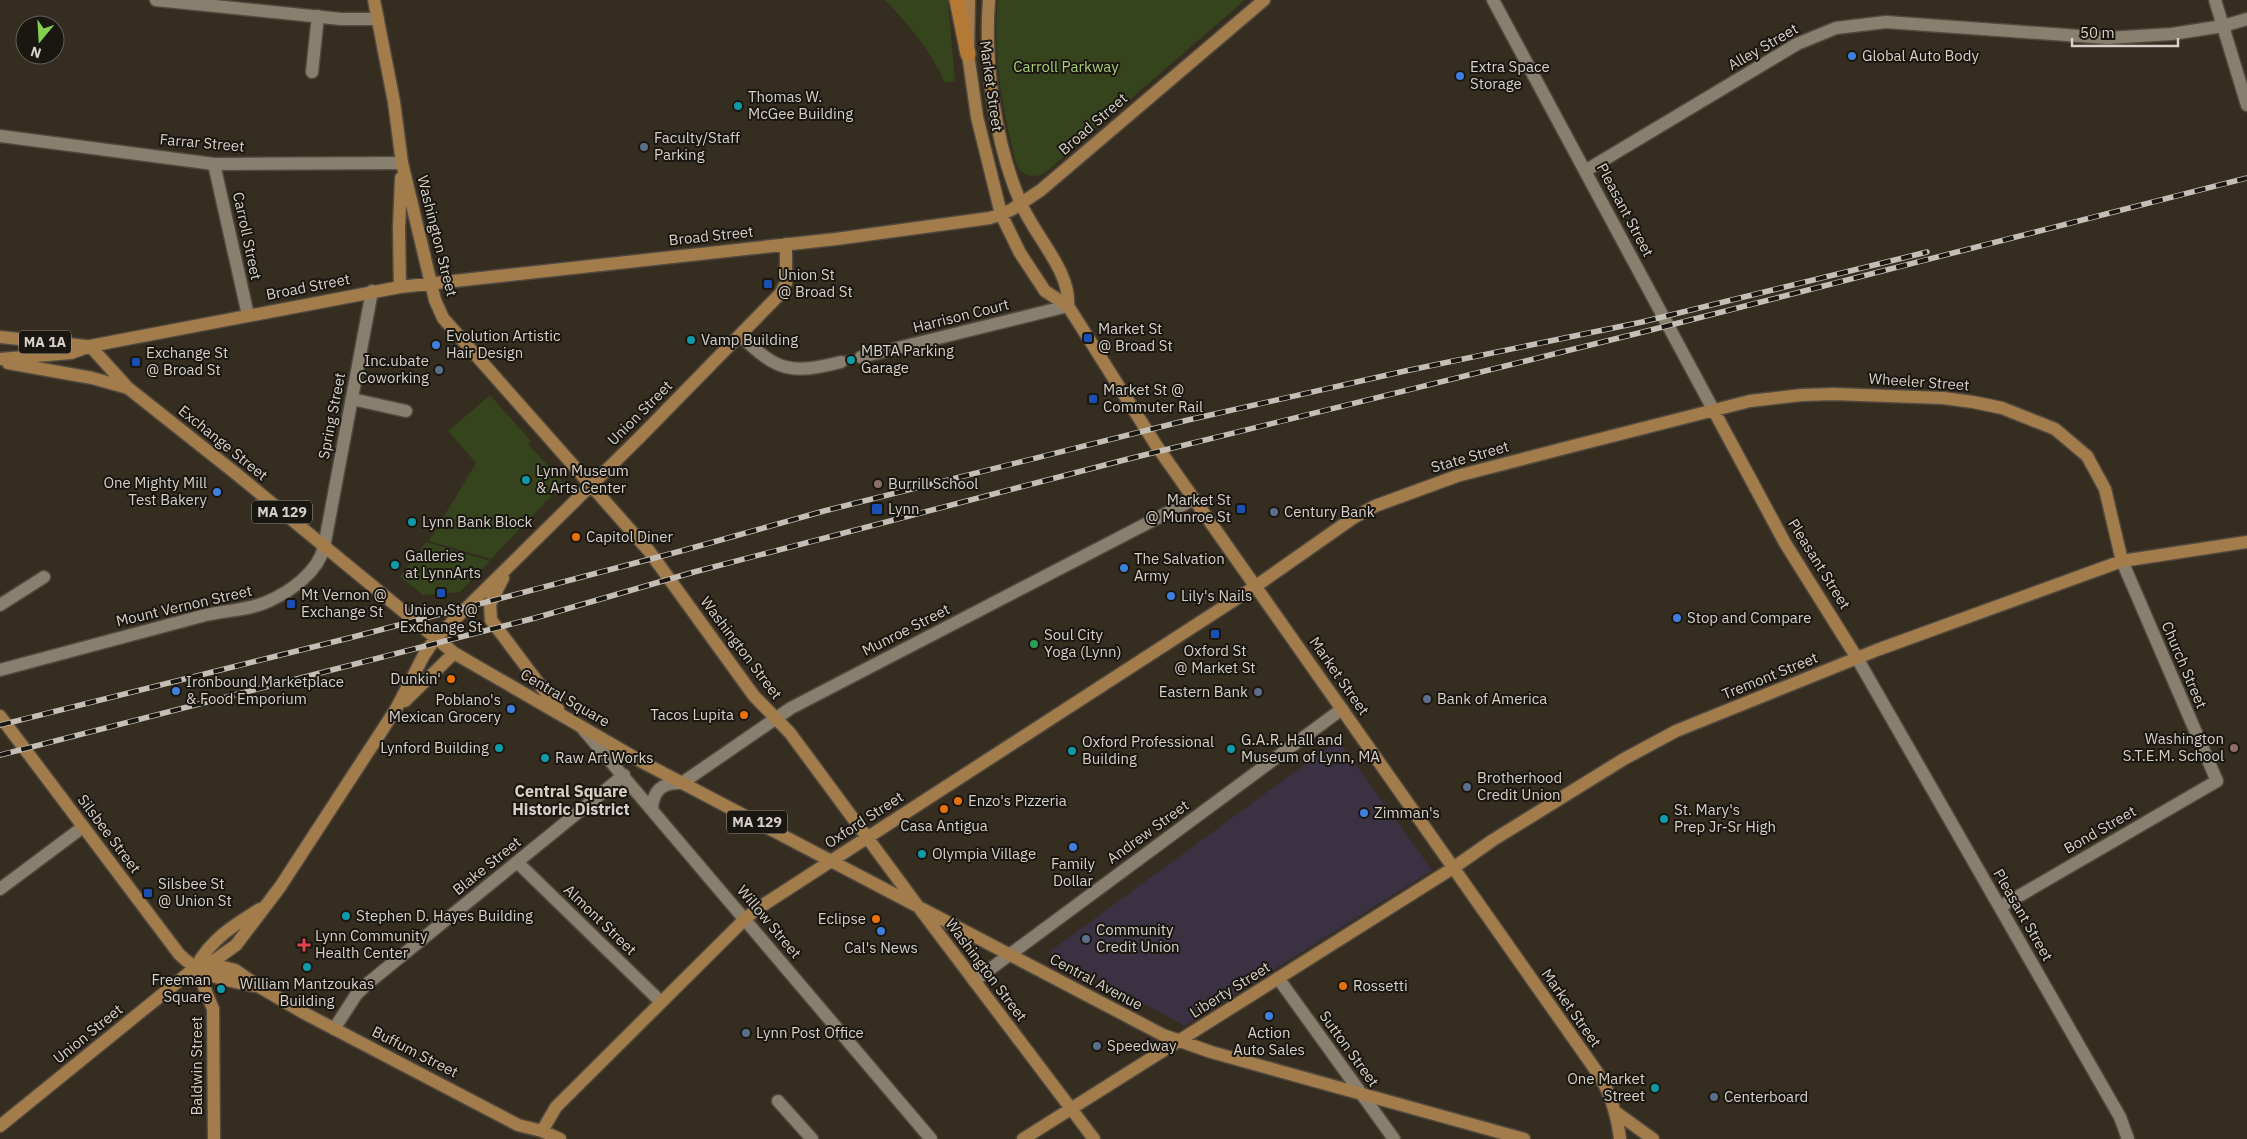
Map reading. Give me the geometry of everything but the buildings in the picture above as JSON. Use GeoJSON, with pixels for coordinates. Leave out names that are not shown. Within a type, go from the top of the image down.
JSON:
{"type":"FeatureCollection","features":[{"type":"Feature","properties":{"kind":"highway"},"geometry":{"type":"LineString","coordinates":[[957,0],[968,54]]}},
{"type":"Feature","properties":{"kind":"main road","name":"Washington Street"},"geometry":{"type":"LineString","coordinates":[[374,0],[394,102],[402,163],[437,307],[447,323],[649,551],[754,696],[790,733],[1094,1139]]}},
{"type":"Feature","properties":{"kind":"main road","name":"Market Street"},"geometry":{"type":"LineString","coordinates":[[969,0],[968,54],[976,111],[1001,214],[1016,247],[1040,285],[1050,295],[1068,306],[1146,430],[1601,1078],[1617,1113],[1620,1139]]}},
{"type":"Feature","properties":{"kind":"main road","name":"Market Street"},"geometry":{"type":"LineString","coordinates":[[989,0],[987,39],[991,85],[1010,170],[1021,204],[1063,277],[1068,290],[1068,306]]}},
{"type":"Feature","properties":{"kind":"main road","name":"Broad Street"},"geometry":{"type":"LineString","coordinates":[[0,360],[61,354],[90,346],[400,287],[970,222],[1001,214],[1021,204],[1041,190],[1264,0]]}},
{"type":"Feature","properties":{"kind":"main road","name":"Washington Street"},"geometry":{"type":"LineString","coordinates":[[400,287],[399,229],[402,163]]}},
{"type":"Feature","properties":{"kind":"main road","name":"Union Street"},"geometry":{"type":"LineString","coordinates":[[0,1126],[196,967],[216,939],[265,906],[286,878],[396,709],[424,655],[435,639],[776,298],[785,285],[786,244]]}},
{"type":"Feature","properties":{"kind":"main road","name":"Broad Street"},"geometry":{"type":"LineString","coordinates":[[0,337],[90,346]]}},
{"type":"Feature","properties":{"kind":"main road","name":"Exchange Street"},"geometry":{"type":"LineString","coordinates":[[90,346],[128,388],[234,472],[435,639]]}},
{"type":"Feature","properties":{"kind":"main road","name":"Exchange Street"},"geometry":{"type":"LineString","coordinates":[[0,360],[92,378],[128,388]]}},
{"type":"Feature","properties":{"kind":"main road","name":"Wheeler Street"},"geometry":{"type":"LineString","coordinates":[[1714,411],[1750,401],[1834,394],[1943,398],[2002,408],[2055,429],[2087,456],[2105,489],[2122,561]]}},
{"type":"Feature","properties":{"kind":"main road","name":"State Street"},"geometry":{"type":"LineString","coordinates":[[1256,586],[1353,518],[1375,506],[1427,486],[1474,471],[1714,411]]}},
{"type":"Feature","properties":{"kind":"main road","name":"Pleasant Street"},"geometry":{"type":"LineString","coordinates":[[1714,411],[1785,543],[1857,658]]}},
{"type":"Feature","properties":{"kind":"main road","name":"Tremont Street"},"geometry":{"type":"LineString","coordinates":[[1453,868],[1518,825],[1657,740],[1676,731],[1857,658],[2122,561],[2247,542]]}},
{"type":"Feature","properties":{"kind":"main road"},"geometry":{"type":"LineString","coordinates":[[512,563],[493,597],[490,609],[491,620],[562,716]]}},
{"type":"Feature","properties":{"kind":"main road","name":"Oxford Street"},"geometry":{"type":"LineString","coordinates":[[541,1135],[556,1107],[744,919],[1256,586]]}},
{"type":"Feature","properties":{"kind":"main road","name":"Central Square"},"geometry":{"type":"LineString","coordinates":[[435,639],[454,653],[562,716],[682,783]]}},
{"type":"Feature","properties":{"kind":"main road","name":"Union Street"},"geometry":{"type":"LineString","coordinates":[[396,709],[454,653]]}},
{"type":"Feature","properties":{"kind":"main road","name":"Silsbee Street"},"geometry":{"type":"LineString","coordinates":[[0,716],[176,950],[196,967]]}},
{"type":"Feature","properties":{"kind":"main road","name":"Central Avenue"},"geometry":{"type":"LineString","coordinates":[[682,783],[1137,1022],[1179,1042],[1524,1139]]}},
{"type":"Feature","properties":{"kind":"main road","name":"Liberty Street"},"geometry":{"type":"LineString","coordinates":[[1023,1139],[1072,1110],[1453,868]]}},
{"type":"Feature","properties":{"kind":"main road","name":"Buffum Street"},"geometry":{"type":"LineString","coordinates":[[196,967],[229,968],[334,1029],[518,1125],[541,1135],[560,1139]]}},
{"type":"Feature","properties":{"kind":"main road","name":"Baldwin Street"},"geometry":{"type":"LineString","coordinates":[[196,967],[213,1009],[214,1139]]}},
{"type":"Feature","properties":{"kind":"main road","name":"Market Street"},"geometry":{"type":"LineString","coordinates":[[1617,1113],[1653,1139]]}},
{"type":"Feature","properties":{"kind":"street"},"geometry":{"type":"LineString","coordinates":[[156,0],[357,20],[378,19]]}},
{"type":"Feature","properties":{"kind":"street","name":"Pleasant Street"},"geometry":{"type":"LineString","coordinates":[[1493,0],[1714,411]]}},
{"type":"Feature","properties":{"kind":"street"},"geometry":{"type":"LineString","coordinates":[[2215,0],[2247,105]]}},
{"type":"Feature","properties":{"kind":"street"},"geometry":{"type":"LineString","coordinates":[[312,72],[318,16]]}},
{"type":"Feature","properties":{"kind":"street","name":"Alley Street"},"geometry":{"type":"LineString","coordinates":[[1585,171],[1797,44],[1836,28],[1886,22],[2107,38],[2172,34],[2223,26],[2247,19]]}},
{"type":"Feature","properties":{"kind":"street","name":"Farrar Street"},"geometry":{"type":"LineString","coordinates":[[0,136],[214,164],[402,163]]}},
{"type":"Feature","properties":{"kind":"street","name":"Carroll Street"},"geometry":{"type":"LineString","coordinates":[[214,164],[248,315]]}},
{"type":"Feature","properties":{"kind":"street","name":"Spring Street"},"geometry":{"type":"LineString","coordinates":[[324,547],[372,292]]}},
{"type":"Feature","properties":{"kind":"street","name":"Harrison Court"},"geometry":{"type":"LineString","coordinates":[[861,357],[1068,306]]}},
{"type":"Feature","properties":{"kind":"street"},"geometry":{"type":"LineString","coordinates":[[740,335],[757,352],[779,366],[802,370],[841,362]]}},
{"type":"Feature","properties":{"kind":"street"},"geometry":{"type":"LineString","coordinates":[[352,399],[406,411]]}},
{"type":"Feature","properties":{"kind":"street","name":"Munroe Street"},"geometry":{"type":"LineString","coordinates":[[652,809],[654,796],[661,787],[671,782],[682,783],[775,717],[1194,499]]}},
{"type":"Feature","properties":{"kind":"street","name":"Mount Vernon Street"},"geometry":{"type":"LineString","coordinates":[[0,670],[210,614],[262,604],[289,589],[305,577],[317,565],[324,547]]}},
{"type":"Feature","properties":{"kind":"street","name":"Church Street"},"geometry":{"type":"LineString","coordinates":[[2122,561],[2217,781]]}},
{"type":"Feature","properties":{"kind":"street"},"geometry":{"type":"LineString","coordinates":[[0,605],[44,577]]}},
{"type":"Feature","properties":{"kind":"street","name":"Pleasant Street"},"geometry":{"type":"LineString","coordinates":[[1857,658],[2123,1122],[2128,1139]]}},
{"type":"Feature","properties":{"kind":"street","name":"Andrew Street"},"geometry":{"type":"LineString","coordinates":[[974,981],[1342,709]]}},
{"type":"Feature","properties":{"kind":"street","name":"Willow Street"},"geometry":{"type":"LineString","coordinates":[[581,727],[624,775],[931,1139]]}},
{"type":"Feature","properties":{"kind":"street","name":"Blake Street"},"geometry":{"type":"LineString","coordinates":[[334,1029],[351,1003],[367,984],[624,775]]}},
{"type":"Feature","properties":{"kind":"street","name":"Bond Street"},"geometry":{"type":"LineString","coordinates":[[2000,907],[2217,781]]}},
{"type":"Feature","properties":{"kind":"street"},"geometry":{"type":"LineString","coordinates":[[0,889],[84,827]]}},
{"type":"Feature","properties":{"kind":"street","name":"Almont Street"},"geometry":{"type":"LineString","coordinates":[[517,862],[660,1002]]}},
{"type":"Feature","properties":{"kind":"street","name":"Sutton Street"},"geometry":{"type":"LineString","coordinates":[[1278,978],[1394,1139]]}},
{"type":"Feature","properties":{"kind":"street"},"geometry":{"type":"LineString","coordinates":[[778,1100],[812,1139]]}},
{"type":"Feature","properties":{"kind":"shaded area"},"geometry":{"type":"Polygon","coordinates":[[[1338,740],[1432,870],[1185,1026],[1049,952],[1338,740]]]}},
{"type":"Feature","properties":{"kind":"green space"},"geometry":{"type":"Polygon","coordinates":[[[885,0],[948,0],[955,81],[945,83],[919,39],[885,0]]]}},
{"type":"Feature","properties":{"kind":"green space","name":"Carroll Parkway"},"geometry":{"type":"Polygon","coordinates":[[[998,0],[1245,0],[1046,172],[1034,176],[1027,175],[1017,166],[1004,110],[996,37],[998,0]]]}},
{"type":"Feature","properties":{"kind":"green space"},"geometry":{"type":"Polygon","coordinates":[[[490,395],[531,441],[528,444],[564,483],[491,559],[429,541],[476,463],[448,431],[490,395]]]}},
{"type":"Feature","properties":{"kind":"green space"},"geometry":{"type":"Polygon","coordinates":[[[426,542],[490,561],[460,592],[423,595],[400,577],[426,542]]]}},
{"type":"Feature","properties":{"kind":"tunnel"},"geometry":{"type":"LineString","coordinates":[[841,362],[861,357]]}},
{"type":"Feature","properties":{"kind":"railway"},"geometry":{"type":"LineString","coordinates":[[0,755],[535,618],[694,572],[1128,459],[1647,331],[2247,178]]}},
{"type":"Feature","properties":{"kind":"railway"},"geometry":{"type":"LineString","coordinates":[[0,725],[353,637],[681,551],[824,511],[1188,420],[1405,371],[1642,322],[1927,252]]}},
{"type":"Feature","properties":{"kind":"place","name":"Global Auto Body"},"geometry":{"type":"Point","coordinates":[1852,56]}},
{"type":"Feature","properties":{"kind":"place","name":"Extra Space Storage"},"geometry":{"type":"Point","coordinates":[1460,76]}},
{"type":"Feature","properties":{"kind":"place","name":"Thomas W. McGee Building"},"geometry":{"type":"Point","coordinates":[738,106]}},
{"type":"Feature","properties":{"kind":"place","name":"Faculty/Staff Parking"},"geometry":{"type":"Point","coordinates":[644,147]}},
{"type":"Feature","properties":{"kind":"place","name":"Union St @ Broad St"},"geometry":{"type":"Point","coordinates":[768,284]}},
{"type":"Feature","properties":{"kind":"place","name":"Market St @ Broad St"},"geometry":{"type":"Point","coordinates":[1088,338]}},
{"type":"Feature","properties":{"kind":"place","name":"Vamp Building"},"geometry":{"type":"Point","coordinates":[691,340]}},
{"type":"Feature","properties":{"kind":"place","name":"Evolution Artistic Hair Design"},"geometry":{"type":"Point","coordinates":[436,345]}},
{"type":"Feature","properties":{"kind":"place","name":"MBTA Parking Garage"},"geometry":{"type":"Point","coordinates":[851,360]}},
{"type":"Feature","properties":{"kind":"place","name":"Exchange St @ Broad St"},"geometry":{"type":"Point","coordinates":[136,362]}},
{"type":"Feature","properties":{"kind":"place","name":"Inc.ubate Coworking"},"geometry":{"type":"Point","coordinates":[439,370]}},
{"type":"Feature","properties":{"kind":"place","name":"Market St @ Commuter Rail"},"geometry":{"type":"Point","coordinates":[1093,399]}},
{"type":"Feature","properties":{"kind":"place","name":"Lynn Museum & Arts Center"},"geometry":{"type":"Point","coordinates":[526,480]}},
{"type":"Feature","properties":{"kind":"place","name":"Burrill School"},"geometry":{"type":"Point","coordinates":[878,484]}},
{"type":"Feature","properties":{"kind":"place","name":"One Mighty Mill Test Bakery"},"geometry":{"type":"Point","coordinates":[217,492]}},
{"type":"Feature","properties":{"kind":"place","name":"Lynn"},"geometry":{"type":"Point","coordinates":[877,509]}},
{"type":"Feature","properties":{"kind":"place","name":"Market St @ Munroe St"},"geometry":{"type":"Point","coordinates":[1241,509]}},
{"type":"Feature","properties":{"kind":"place","name":"Century Bank"},"geometry":{"type":"Point","coordinates":[1274,512]}},
{"type":"Feature","properties":{"kind":"place","name":"Lynn Bank Block"},"geometry":{"type":"Point","coordinates":[412,522]}},
{"type":"Feature","properties":{"kind":"place","name":"Capitol Diner"},"geometry":{"type":"Point","coordinates":[576,537]}},
{"type":"Feature","properties":{"kind":"place","name":"Galleries at LynnArts"},"geometry":{"type":"Point","coordinates":[395,565]}},
{"type":"Feature","properties":{"kind":"place","name":"The Salvation Army"},"geometry":{"type":"Point","coordinates":[1124,568]}},
{"type":"Feature","properties":{"kind":"place","name":"Union St @ Exchange St"},"geometry":{"type":"Point","coordinates":[441,593]}},
{"type":"Feature","properties":{"kind":"place","name":"Lily's Nails"},"geometry":{"type":"Point","coordinates":[1171,596]}},
{"type":"Feature","properties":{"kind":"place","name":"Mt Vernon @ Exchange St"},"geometry":{"type":"Point","coordinates":[291,604]}},
{"type":"Feature","properties":{"kind":"place","name":"Stop and Compare"},"geometry":{"type":"Point","coordinates":[1677,618]}},
{"type":"Feature","properties":{"kind":"place","name":"Oxford St @ Market St"},"geometry":{"type":"Point","coordinates":[1215,634]}},
{"type":"Feature","properties":{"kind":"place","name":"Soul City Yoga (Lynn)"},"geometry":{"type":"Point","coordinates":[1034,644]}},
{"type":"Feature","properties":{"kind":"place","name":"Dunkin'"},"geometry":{"type":"Point","coordinates":[451,679]}},
{"type":"Feature","properties":{"kind":"place","name":"Ironbound Marketplace & Food Emporium"},"geometry":{"type":"Point","coordinates":[176,691]}},
{"type":"Feature","properties":{"kind":"place","name":"Eastern Bank"},"geometry":{"type":"Point","coordinates":[1258,692]}},
{"type":"Feature","properties":{"kind":"place","name":"Bank of America"},"geometry":{"type":"Point","coordinates":[1427,699]}},
{"type":"Feature","properties":{"kind":"place","name":"Poblano's Mexican Grocery"},"geometry":{"type":"Point","coordinates":[511,709]}},
{"type":"Feature","properties":{"kind":"place","name":"Tacos Lupita"},"geometry":{"type":"Point","coordinates":[744,715]}},
{"type":"Feature","properties":{"kind":"place","name":"Lynford Building"},"geometry":{"type":"Point","coordinates":[499,748]}},
{"type":"Feature","properties":{"kind":"place","name":"Washington S.T.E.M. School"},"geometry":{"type":"Point","coordinates":[2234,748]}},
{"type":"Feature","properties":{"kind":"place","name":"G.A.R. Hall and Museum of Lynn, MA"},"geometry":{"type":"Point","coordinates":[1231,749]}},
{"type":"Feature","properties":{"kind":"place","name":"Oxford Professional Building"},"geometry":{"type":"Point","coordinates":[1072,751]}},
{"type":"Feature","properties":{"kind":"place","name":"Raw Art Works"},"geometry":{"type":"Point","coordinates":[545,758]}},
{"type":"Feature","properties":{"kind":"place","name":"Brotherhood Credit Union"},"geometry":{"type":"Point","coordinates":[1467,787]}},
{"type":"Feature","properties":{"kind":"place","name":"Enzo's Pizzeria"},"geometry":{"type":"Point","coordinates":[958,801]}},
{"type":"Feature","properties":{"kind":"place","name":"Casa Antigua"},"geometry":{"type":"Point","coordinates":[944,809]}},
{"type":"Feature","properties":{"kind":"place","name":"Zimman's"},"geometry":{"type":"Point","coordinates":[1364,813]}},
{"type":"Feature","properties":{"kind":"place","name":"St. Mary's Prep Jr-Sr High"},"geometry":{"type":"Point","coordinates":[1664,819]}},
{"type":"Feature","properties":{"kind":"place","name":"Family Dollar"},"geometry":{"type":"Point","coordinates":[1073,847]}},
{"type":"Feature","properties":{"kind":"place","name":"Olympia Village"},"geometry":{"type":"Point","coordinates":[922,854]}},
{"type":"Feature","properties":{"kind":"place","name":"Silsbee St @ Union St"},"geometry":{"type":"Point","coordinates":[148,893]}},
{"type":"Feature","properties":{"kind":"place","name":"Stephen D. Hayes Building"},"geometry":{"type":"Point","coordinates":[346,916]}},
{"type":"Feature","properties":{"kind":"place","name":"Eclipse"},"geometry":{"type":"Point","coordinates":[876,919]}},
{"type":"Feature","properties":{"kind":"place","name":"Cal's News"},"geometry":{"type":"Point","coordinates":[881,931]}},
{"type":"Feature","properties":{"kind":"place","name":"Community Credit Union"},"geometry":{"type":"Point","coordinates":[1086,939]}},
{"type":"Feature","properties":{"kind":"place","name":"Lynn Community Health Center"},"geometry":{"type":"Point","coordinates":[304,945]}},
{"type":"Feature","properties":{"kind":"place","name":"William Mantzoukas Building"},"geometry":{"type":"Point","coordinates":[307,967]}},
{"type":"Feature","properties":{"kind":"place","name":"Rossetti"},"geometry":{"type":"Point","coordinates":[1343,986]}},
{"type":"Feature","properties":{"kind":"place","name":"Freeman Square"},"geometry":{"type":"Point","coordinates":[221,989]}},
{"type":"Feature","properties":{"kind":"place","name":"Action Auto Sales"},"geometry":{"type":"Point","coordinates":[1269,1016]}},
{"type":"Feature","properties":{"kind":"place","name":"Lynn Post Office"},"geometry":{"type":"Point","coordinates":[746,1033]}},
{"type":"Feature","properties":{"kind":"place","name":"Speedway"},"geometry":{"type":"Point","coordinates":[1097,1046]}},
{"type":"Feature","properties":{"kind":"place","name":"One Market Street"},"geometry":{"type":"Point","coordinates":[1655,1088]}},
{"type":"Feature","properties":{"kind":"place","name":"Centerboard"},"geometry":{"type":"Point","coordinates":[1714,1097]}},
{"type":"Feature","properties":{"kind":"district","name":"Central Square Historic District"},"geometry":{"type":"Point","coordinates":[571,800]}}]}
